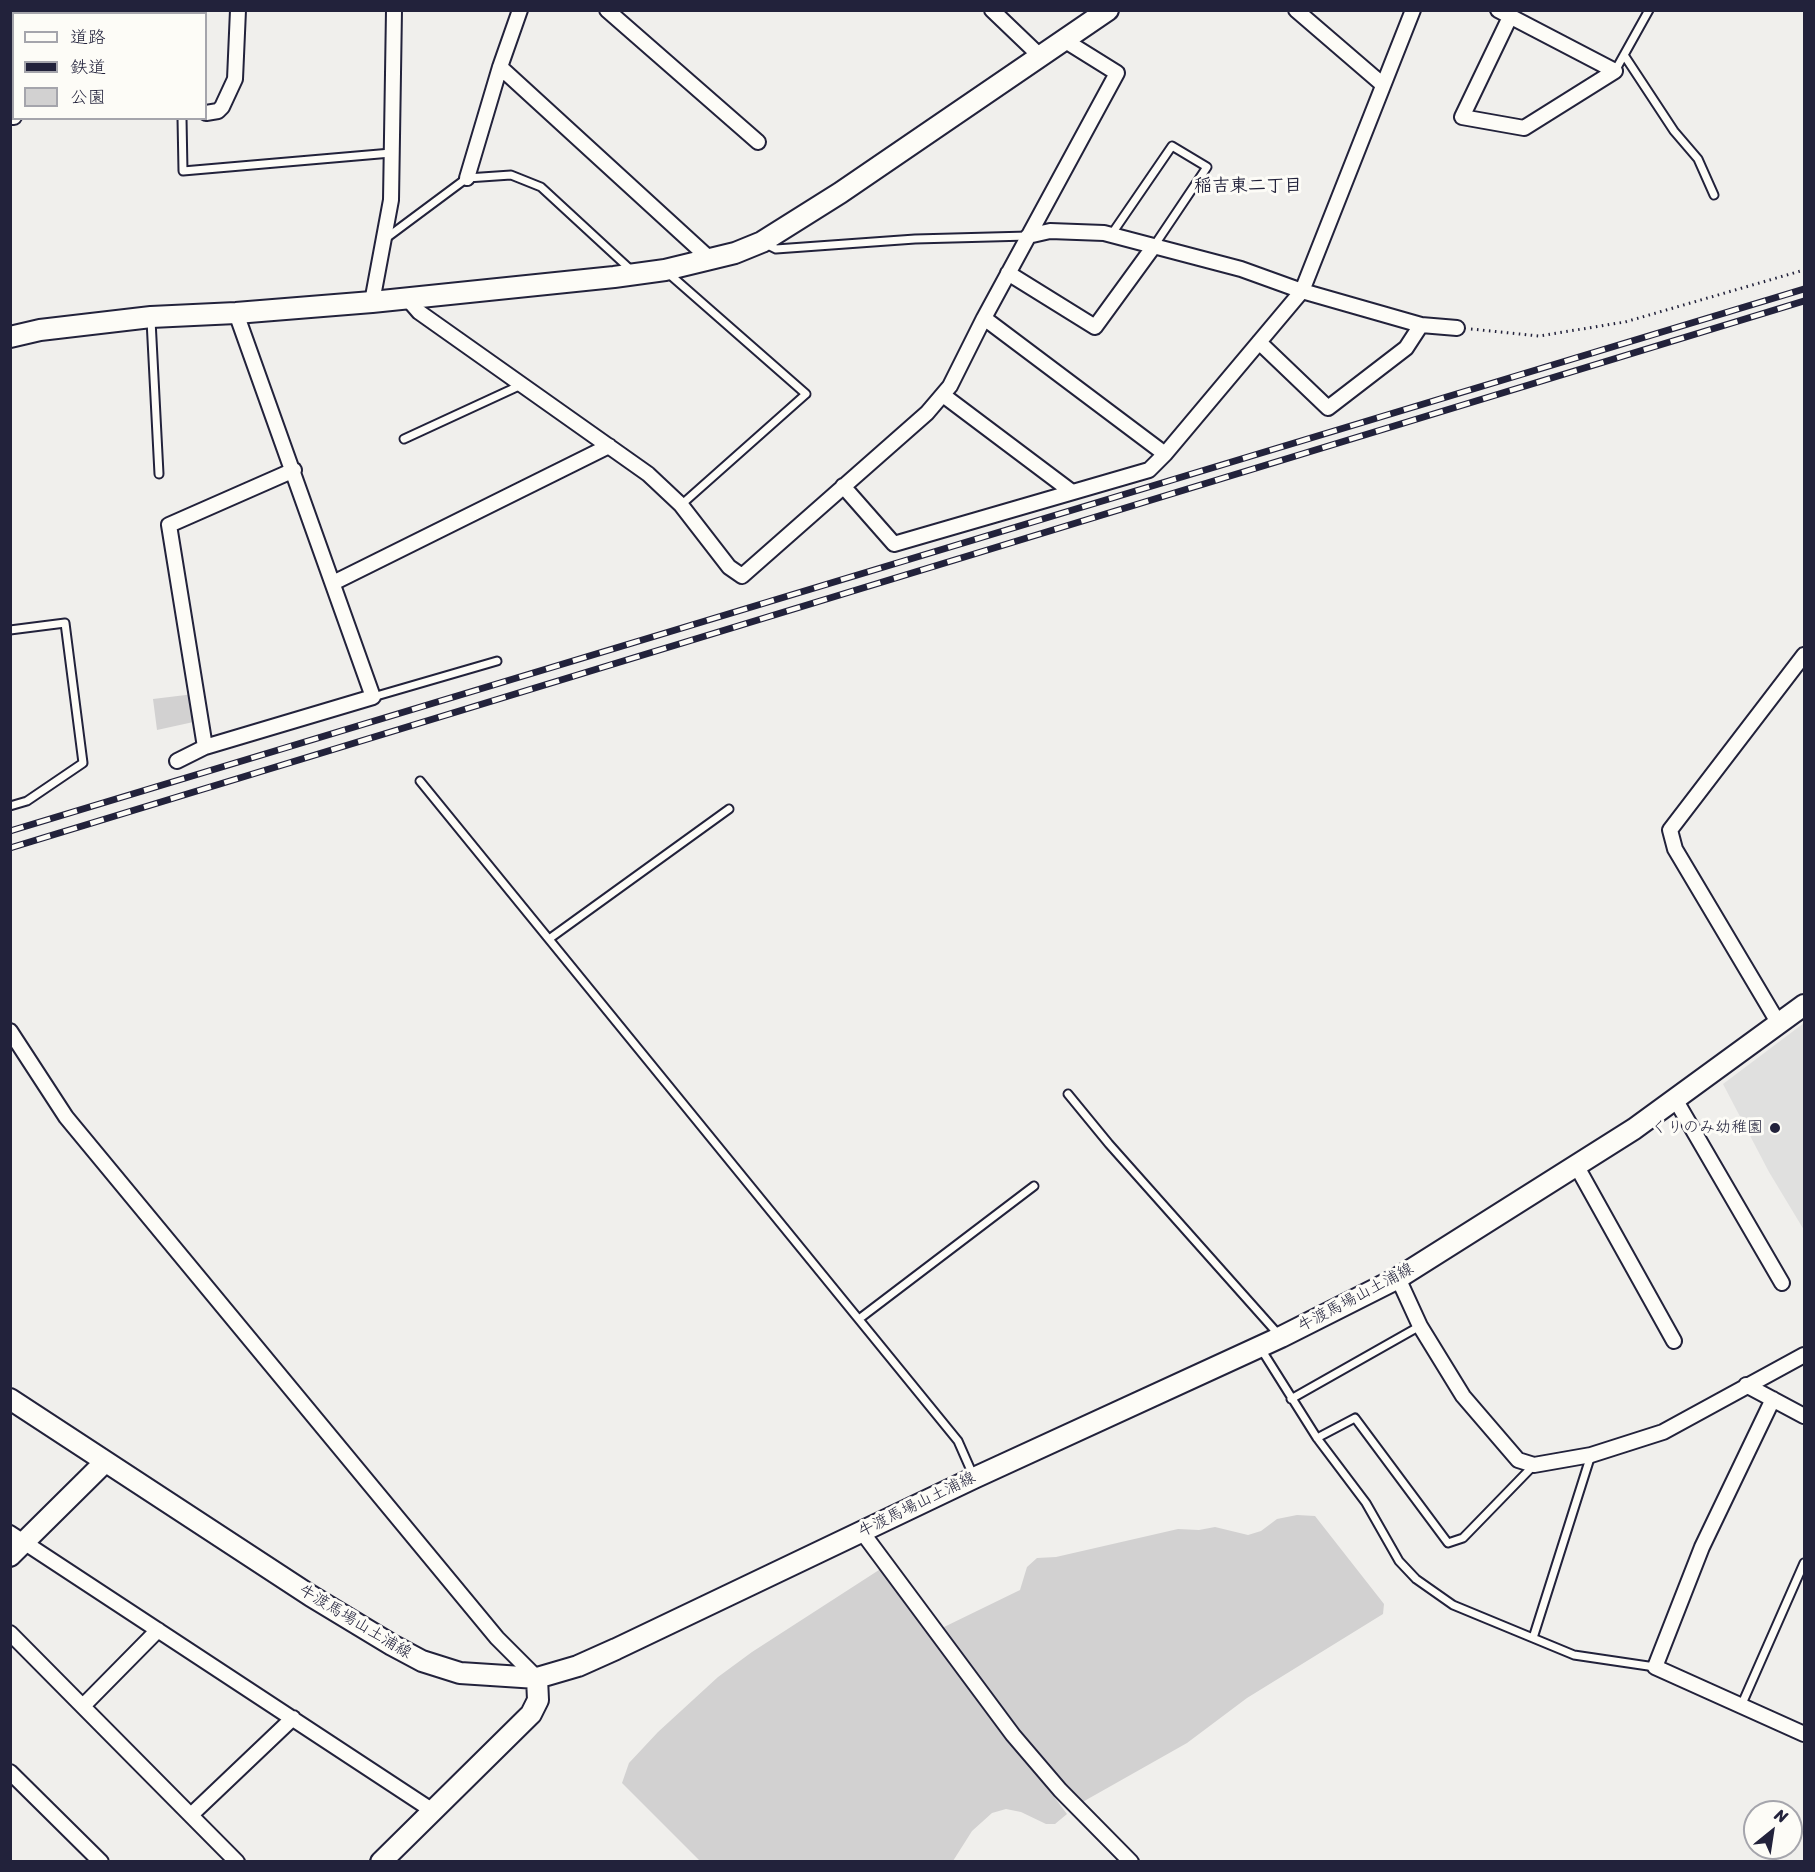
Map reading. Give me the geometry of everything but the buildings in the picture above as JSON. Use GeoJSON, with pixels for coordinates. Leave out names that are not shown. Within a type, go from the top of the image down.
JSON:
{"type":"FeatureCollection","features":[{"type":"Feature","properties":{"kind":"main road"},"geometry":{"type":"LineString","coordinates":[[10,337],[40,330],[151,317],[236,314],[372,302],[635,274],[711,260],[762,242],[840,193],[1108,10]]}},
{"type":"Feature","properties":{"kind":"main road","name":"牛渡馬場山土浦線"},"geometry":{"type":"LineString","coordinates":[[10,1400],[311,1596],[422,1661],[460,1673],[537,1678],[578,1666],[616,1649],[974,1478],[1259,1347],[1398,1278],[1676,1099],[1804,1005]]}},
{"type":"Feature","properties":{"kind":"main road"},"geometry":{"type":"LineString","coordinates":[[10,1556],[17,1537],[105,1462]]}},
{"type":"Feature","properties":{"kind":"main road"},"geometry":{"type":"LineString","coordinates":[[381,1862],[531,1714],[538,1700],[537,1678]]}},
{"type":"Feature","properties":{"kind":"street"},"geometry":{"type":"LineString","coordinates":[[207,113],[218,111],[231,92],[235,79],[238,10]]}},
{"type":"Feature","properties":{"kind":"street"},"geometry":{"type":"LineString","coordinates":[[372,302],[391,200],[394,10]]}},
{"type":"Feature","properties":{"kind":"street"},"geometry":{"type":"LineString","coordinates":[[467,178],[500,67],[520,10]]}},
{"type":"Feature","properties":{"kind":"street"},"geometry":{"type":"LineString","coordinates":[[607,10],[758,142]]}},
{"type":"Feature","properties":{"kind":"street"},"geometry":{"type":"LineString","coordinates":[[992,10],[1040,56]]}},
{"type":"Feature","properties":{"kind":"street"},"geometry":{"type":"LineString","coordinates":[[1296,10],[1383,84]]}},
{"type":"Feature","properties":{"kind":"street"},"geometry":{"type":"LineString","coordinates":[[843,486],[894,544],[1149,470],[1302,291],[1413,10]]}},
{"type":"Feature","properties":{"kind":"street"},"geometry":{"type":"LineString","coordinates":[[1504,14],[1615,71],[1524,128],[1462,117],[1504,14]]}},
{"type":"Feature","properties":{"kind":"street"},"geometry":{"type":"LineString","coordinates":[[406,297],[419,312],[524,384],[648,474],[681,505],[729,567],[742,576],[927,413],[951,386],[984,318],[1117,73],[1064,40]]}},
{"type":"Feature","properties":{"kind":"street"},"geometry":{"type":"LineString","coordinates":[[500,67],[711,260]]}},
{"type":"Feature","properties":{"kind":"street"},"geometry":{"type":"LineString","coordinates":[[1029,236],[1050,231],[1111,234],[1241,269],[1302,291],[1421,325],[1457,328]]}},
{"type":"Feature","properties":{"kind":"street"},"geometry":{"type":"LineString","coordinates":[[1008,273],[1095,327],[1154,246]]}},
{"type":"Feature","properties":{"kind":"street"},"geometry":{"type":"LineString","coordinates":[[177,761],[205,747],[373,697],[294,470],[236,314]]}},
{"type":"Feature","properties":{"kind":"street"},"geometry":{"type":"LineString","coordinates":[[984,318],[1165,454]]}},
{"type":"Feature","properties":{"kind":"street"},"geometry":{"type":"LineString","coordinates":[[1260,342],[1328,408],[1406,348],[1421,325]]}},
{"type":"Feature","properties":{"kind":"street"},"geometry":{"type":"LineString","coordinates":[[943,395],[1072,492]]}},
{"type":"Feature","properties":{"kind":"street"},"geometry":{"type":"LineString","coordinates":[[333,583],[609,446]]}},
{"type":"Feature","properties":{"kind":"street"},"geometry":{"type":"LineString","coordinates":[[205,747],[170,525],[294,470]]}},
{"type":"Feature","properties":{"kind":"street"},"geometry":{"type":"LineString","coordinates":[[1779,1024],[1675,849],[1670,830],[1804,655]]}},
{"type":"Feature","properties":{"kind":"street"},"geometry":{"type":"LineString","coordinates":[[10,1031],[66,1117],[490,1629],[537,1678]]}},
{"type":"Feature","properties":{"kind":"street"},"geometry":{"type":"LineString","coordinates":[[1676,1099],[1782,1283]]}},
{"type":"Feature","properties":{"kind":"street"},"geometry":{"type":"LineString","coordinates":[[1576,1165],[1674,1341]]}},
{"type":"Feature","properties":{"kind":"street"},"geometry":{"type":"LineString","coordinates":[[1398,1278],[1420,1326],[1463,1396],[1518,1460],[1534,1465],[1592,1455],[1663,1432],[1804,1355]]}},
{"type":"Feature","properties":{"kind":"street"},"geometry":{"type":"LineString","coordinates":[[1746,1385],[1804,1416]]}},
{"type":"Feature","properties":{"kind":"street"},"geometry":{"type":"LineString","coordinates":[[1773,1399],[1702,1547],[1655,1667],[1804,1734]]}},
{"type":"Feature","properties":{"kind":"street"},"geometry":{"type":"LineString","coordinates":[[862,1532],[1013,1735],[1060,1790],[1131,1862]]}},
{"type":"Feature","properties":{"kind":"street"},"geometry":{"type":"LineString","coordinates":[[17,1537],[434,1811]]}},
{"type":"Feature","properties":{"kind":"street"},"geometry":{"type":"LineString","coordinates":[[83,1706],[158,1630]]}},
{"type":"Feature","properties":{"kind":"street"},"geometry":{"type":"LineString","coordinates":[[10,1633],[237,1862]]}},
{"type":"Feature","properties":{"kind":"street"},"geometry":{"type":"LineString","coordinates":[[191,1815],[293,1718]]}},
{"type":"Feature","properties":{"kind":"street"},"geometry":{"type":"LineString","coordinates":[[10,1772],[101,1862]]}},
{"type":"Feature","properties":{"kind":"lane"},"geometry":{"type":"LineString","coordinates":[[1615,71],[1649,10]]}},
{"type":"Feature","properties":{"kind":"lane"},"geometry":{"type":"LineString","coordinates":[[1624,55],[1674,131],[1698,159],[1714,195]]}},
{"type":"Feature","properties":{"kind":"lane"},"geometry":{"type":"LineString","coordinates":[[182,120],[183,171],[392,153]]}},
{"type":"Feature","properties":{"kind":"lane"},"geometry":{"type":"LineString","coordinates":[[1111,234],[1172,146],[1207,167],[1154,246]]}},
{"type":"Feature","properties":{"kind":"lane"},"geometry":{"type":"LineString","coordinates":[[383,241],[467,178],[511,175],[541,187],[635,274]]}},
{"type":"Feature","properties":{"kind":"lane"},"geometry":{"type":"LineString","coordinates":[[762,242],[776,249],[915,239],[1029,236]]}},
{"type":"Feature","properties":{"kind":"lane"},"geometry":{"type":"LineString","coordinates":[[665,270],[806,394],[681,505]]}},
{"type":"Feature","properties":{"kind":"lane"},"geometry":{"type":"LineString","coordinates":[[151,317],[159,474]]}},
{"type":"Feature","properties":{"kind":"lane"},"geometry":{"type":"LineString","coordinates":[[404,439],[524,384]]}},
{"type":"Feature","properties":{"kind":"lane"},"geometry":{"type":"LineString","coordinates":[[10,630],[65,623],[84,763],[27,801],[10,806]]}},
{"type":"Feature","properties":{"kind":"lane"},"geometry":{"type":"LineString","coordinates":[[373,697],[497,661]]}},
{"type":"Feature","properties":{"kind":"lane"},"geometry":{"type":"LineString","coordinates":[[420,781],[958,1441],[974,1478]]}},
{"type":"Feature","properties":{"kind":"lane"},"geometry":{"type":"LineString","coordinates":[[549,939],[729,809]]}},
{"type":"Feature","properties":{"kind":"lane"},"geometry":{"type":"LineString","coordinates":[[1068,1094],[1109,1144],[1281,1336]]}},
{"type":"Feature","properties":{"kind":"lane"},"geometry":{"type":"LineString","coordinates":[[859,1319],[1034,1186]]}},
{"type":"Feature","properties":{"kind":"lane"},"geometry":{"type":"LineString","coordinates":[[1291,1399],[1420,1326]]}},
{"type":"Feature","properties":{"kind":"lane"},"geometry":{"type":"LineString","coordinates":[[1259,1347],[1317,1438],[1366,1503],[1399,1561],[1416,1579],[1453,1605],[1574,1655],[1655,1667]]}},
{"type":"Feature","properties":{"kind":"lane"},"geometry":{"type":"LineString","coordinates":[[1317,1438],[1355,1418],[1448,1543],[1462,1538],[1534,1465]]}},
{"type":"Feature","properties":{"kind":"lane"},"geometry":{"type":"LineString","coordinates":[[1533,1638],[1592,1455]]}},
{"type":"Feature","properties":{"kind":"lane"},"geometry":{"type":"LineString","coordinates":[[1741,1706],[1804,1563]]}},
{"type":"Feature","properties":{"kind":"path"},"geometry":{"type":"LineString","coordinates":[[1457,328],[1539,336],[1625,322],[1804,270]]}},
{"type":"Feature","properties":{"kind":"shaded area","name":"くりのみ幼稚園"},"geometry":{"type":"Polygon","coordinates":[[[1804,1023],[1804,1230],[1769,1172],[1723,1084],[1804,1023]]]}},
{"type":"Feature","properties":{"kind":"green space"},"geometry":{"type":"Polygon","coordinates":[[[194,694],[198,721],[157,730],[153,699],[194,694]]]}},
{"type":"Feature","properties":{"kind":"green space"},"geometry":{"type":"Polygon","coordinates":[[[1297,1515],[1315,1516],[1384,1604],[1383,1614],[1247,1698],[1187,1743],[1079,1804],[1012,1729],[942,1628],[1020,1590],[1027,1567],[1037,1558],[1056,1557],[1178,1529],[1199,1530],[1215,1527],[1248,1535],[1261,1531],[1277,1519],[1297,1515]]]}},
{"type":"Feature","properties":{"kind":"green space"},"geometry":{"type":"Polygon","coordinates":[[[879,1570],[885,1574],[1067,1814],[1055,1824],[1046,1824],[1021,1812],[1006,1809],[992,1813],[972,1831],[953,1861],[700,1861],[622,1783],[629,1763],[658,1732],[718,1677],[752,1652],[879,1570]]]}},
{"type":"Feature","properties":{"kind":"railway"},"geometry":{"type":"LineString","coordinates":[[10,831],[1804,289]]}},
{"type":"Feature","properties":{"kind":"railway"},"geometry":{"type":"LineString","coordinates":[[10,848],[1804,301]]}},
{"type":"Feature","properties":{"kind":"place","name":"くりのみ幼稚園"},"geometry":{"type":"Point","coordinates":[1775,1128]}},
{"type":"Feature","properties":{"kind":"district","name":"稲吉東二丁目"},"geometry":{"type":"Point","coordinates":[1248,186]}}]}
